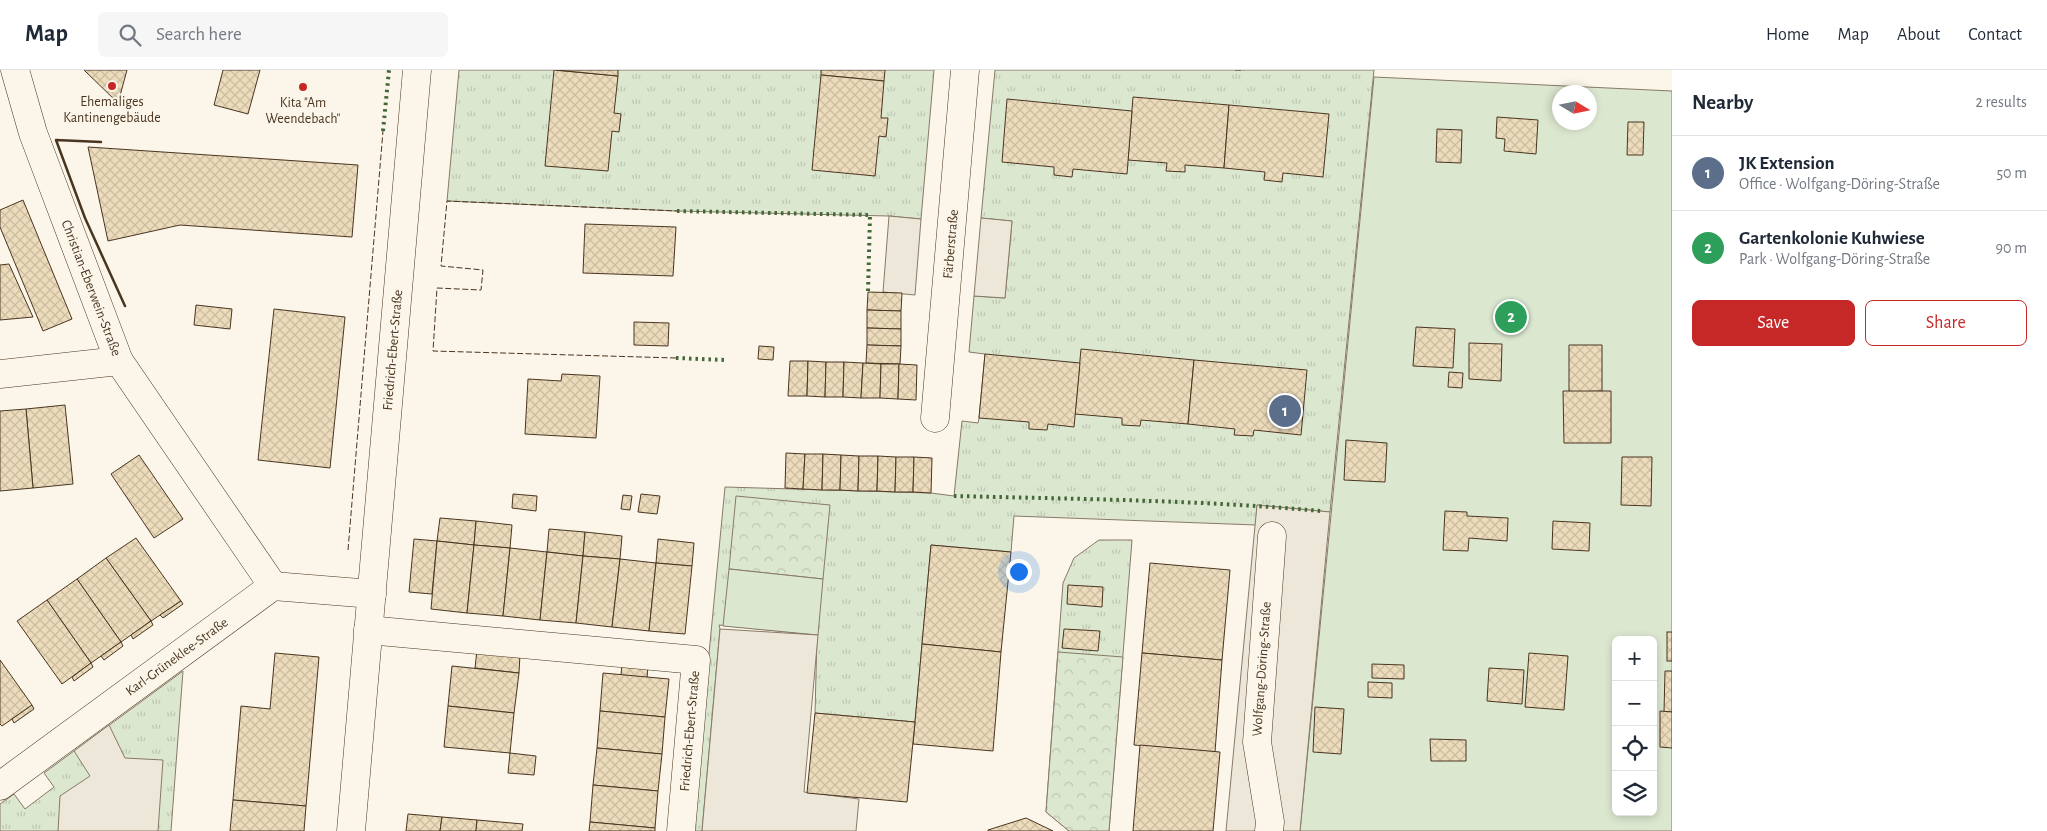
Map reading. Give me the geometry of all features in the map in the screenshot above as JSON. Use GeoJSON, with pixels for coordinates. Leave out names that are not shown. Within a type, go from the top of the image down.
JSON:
{"type":"FeatureCollection","features":[{"type":"Feature","properties":{"kind":"street","name":"Christian-Eberwein-Straße"},"geometry":{"type":"LineString","coordinates":[[16,70],[33,133],[119,361],[273,586]]}},
{"type":"Feature","properties":{"kind":"street","name":"Friedrich-Ebert-Straße"},"geometry":{"type":"LineString","coordinates":[[351,831],[417,70]]}},
{"type":"Feature","properties":{"kind":"street","name":"Färberstraße"},"geometry":{"type":"LineString","coordinates":[[935,418],[966,70]]}},
{"type":"Feature","properties":{"kind":"street"},"geometry":{"type":"LineString","coordinates":[[0,374],[119,361]]}},
{"type":"Feature","properties":{"kind":"street","name":"Wolfgang-Döring-Straße"},"geometry":{"type":"LineString","coordinates":[[1269,831],[1270,822],[1257,742],[1272,536]]}},
{"type":"Feature","properties":{"kind":"street"},"geometry":{"type":"LineString","coordinates":[[273,586],[372,594]]}},
{"type":"Feature","properties":{"kind":"street","name":"Karl-Grüneklee-Straße"},"geometry":{"type":"LineString","coordinates":[[0,786],[273,586]]}},
{"type":"Feature","properties":{"kind":"street","name":"Friedrich-Ebert-Straße"},"geometry":{"type":"LineString","coordinates":[[368,630],[696,660],[681,831]]}},
{"type":"Feature","properties":{"kind":"green space"},"geometry":{"type":"Polygon","coordinates":[[[459,70],[934,70],[921,219],[889,216],[677,211],[447,201],[459,70]]]}},
{"type":"Feature","properties":{"kind":"green space"},"geometry":{"type":"Polygon","coordinates":[[[995,70],[1374,70],[1330,512],[1257,505],[1256,525],[1014,516],[1011,552],[931,545],[915,722],[815,713],[817,635],[719,625],[702,831],[692,831],[725,487],[931,493],[954,496],[962,421],[978,423],[979,418],[985,354],[969,352],[974,296],[1005,298],[1012,221],[981,218],[995,70]]]}},
{"type":"Feature","properties":{"kind":"green space"},"geometry":{"type":"Polygon","coordinates":[[[1374,77],[1552,85],[1552,130],[1597,130],[1597,87],[1672,91],[1672,831],[1300,831],[1374,77]]]}},
{"type":"Feature","properties":{"kind":"green space"},"geometry":{"type":"Polygon","coordinates":[[[736,496],[830,505],[823,579],[729,569],[736,496]]]}},
{"type":"Feature","properties":{"kind":"green space"},"geometry":{"type":"Polygon","coordinates":[[[1099,540],[1132,540],[1109,831],[1069,831],[1046,812],[1063,583],[1074,558],[1099,540]]]}},
{"type":"Feature","properties":{"kind":"green space"},"geometry":{"type":"Polygon","coordinates":[[[729,569],[823,579],[818,635],[723,626],[729,569]]]}},
{"type":"Feature","properties":{"kind":"green space"},"geometry":{"type":"Polygon","coordinates":[[[1058,652],[1123,657],[1109,831],[1069,831],[1046,812],[1058,652]]]}},
{"type":"Feature","properties":{"kind":"green space"},"geometry":{"type":"Polygon","coordinates":[[[183,671],[171,831],[0,831],[0,804],[14,794],[25,809],[54,787],[44,773],[183,671]]]}},
{"type":"Feature","properties":{"kind":"shaded area"},"geometry":{"type":"Polygon","coordinates":[[[889,216],[921,219],[915,295],[883,292],[889,216]]]}},
{"type":"Feature","properties":{"kind":"shaded area"},"geometry":{"type":"Polygon","coordinates":[[[981,218],[1012,221],[1005,298],[974,296],[981,218]]]}},
{"type":"Feature","properties":{"kind":"shaded area"},"geometry":{"type":"Polygon","coordinates":[[[1257,505],[1330,512],[1300,831],[1226,831],[1257,505]]]}},
{"type":"Feature","properties":{"kind":"shaded area"},"geometry":{"type":"Polygon","coordinates":[[[720,629],[818,635],[804,792],[859,799],[856,831],[702,831],[720,629]]]}},
{"type":"Feature","properties":{"kind":"shaded area"},"geometry":{"type":"Polygon","coordinates":[[[109,725],[125,758],[163,760],[158,831],[58,831],[60,796],[90,776],[74,751],[109,725]]]}},
{"type":"Feature","properties":{"kind":"building","name":"Ehemaliges Kantinengebäude"},"geometry":{"type":"Polygon","coordinates":[[[84,70],[127,70],[118,103],[84,70]]]}},
{"type":"Feature","properties":{"kind":"building"},"geometry":{"type":"Polygon","coordinates":[[[223,70],[260,70],[248,114],[214,105],[223,70]]]}},
{"type":"Feature","properties":{"kind":"building"},"geometry":{"type":"Polygon","coordinates":[[[554,70],[618,76],[614,113],[621,114],[619,132],[612,131],[608,171],[545,166],[554,70]]]}},
{"type":"Feature","properties":{"kind":"building"},"geometry":{"type":"Polygon","coordinates":[[[556,70],[618,70],[618,76],[556,70]]]}},
{"type":"Feature","properties":{"kind":"building"},"geometry":{"type":"Polygon","coordinates":[[[821,70],[885,70],[884,81],[821,75],[821,70]]]}},
{"type":"Feature","properties":{"kind":"building"},"geometry":{"type":"Polygon","coordinates":[[[821,75],[884,81],[881,118],[888,118],[886,137],[879,136],[875,176],[812,170],[821,75]]]}},
{"type":"Feature","properties":{"kind":"building"},"geometry":{"type":"Polygon","coordinates":[[[1133,97],[1229,105],[1224,168],[1185,165],[1185,172],[1166,171],[1167,163],[1128,160],[1133,97]]]}},
{"type":"Feature","properties":{"kind":"building"},"geometry":{"type":"Polygon","coordinates":[[[1007,99],[1132,111],[1127,174],[1073,169],[1072,177],[1054,175],[1054,167],[1002,162],[1007,99]]]}},
{"type":"Feature","properties":{"kind":"building"},"geometry":{"type":"Polygon","coordinates":[[[1229,105],[1329,114],[1323,177],[1283,173],[1282,182],[1264,180],[1265,172],[1224,168],[1229,105]]]}},
{"type":"Feature","properties":{"kind":"building"},"geometry":{"type":"Polygon","coordinates":[[[1497,117],[1538,120],[1536,154],[1504,151],[1505,139],[1496,138],[1497,117]]]}},
{"type":"Feature","properties":{"kind":"building"},"geometry":{"type":"Polygon","coordinates":[[[1628,122],[1644,122],[1643,155],[1627,155],[1628,122]]]}},
{"type":"Feature","properties":{"kind":"building"},"geometry":{"type":"Polygon","coordinates":[[[1437,129],[1462,130],[1461,163],[1436,162],[1437,129]]]}},
{"type":"Feature","properties":{"kind":"building"},"geometry":{"type":"Polygon","coordinates":[[[88,147],[358,165],[352,237],[180,225],[108,241],[88,147]]]}},
{"type":"Feature","properties":{"kind":"building"},"geometry":{"type":"Polygon","coordinates":[[[23,200],[72,319],[43,331],[0,227],[0,210],[23,200]]]}},
{"type":"Feature","properties":{"kind":"building"},"geometry":{"type":"Polygon","coordinates":[[[585,224],[676,227],[673,276],[583,273],[585,224]]]}},
{"type":"Feature","properties":{"kind":"building"},"geometry":{"type":"Polygon","coordinates":[[[9,264],[33,317],[0,320],[0,265],[9,264]]]}},
{"type":"Feature","properties":{"kind":"building"},"geometry":{"type":"Polygon","coordinates":[[[868,292],[902,293],[901,311],[867,310],[868,292]]]}},
{"type":"Feature","properties":{"kind":"building"},"geometry":{"type":"Polygon","coordinates":[[[196,305],[232,309],[230,329],[194,325],[196,305]]]}},
{"type":"Feature","properties":{"kind":"building"},"geometry":{"type":"Polygon","coordinates":[[[274,309],[345,317],[330,468],[258,460],[274,309]]]}},
{"type":"Feature","properties":{"kind":"building"},"geometry":{"type":"Polygon","coordinates":[[[867,310],[901,311],[901,329],[867,328],[867,310]]]}},
{"type":"Feature","properties":{"kind":"building"},"geometry":{"type":"Polygon","coordinates":[[[634,322],[669,323],[668,346],[634,345],[634,322]]]}},
{"type":"Feature","properties":{"kind":"building"},"geometry":{"type":"Polygon","coordinates":[[[1416,327],[1455,329],[1453,368],[1413,366],[1416,327]]]}},
{"type":"Feature","properties":{"kind":"building"},"geometry":{"type":"Polygon","coordinates":[[[867,328],[901,329],[901,346],[867,345],[867,328]]]}},
{"type":"Feature","properties":{"kind":"building"},"geometry":{"type":"Polygon","coordinates":[[[1469,343],[1502,344],[1501,381],[1469,379],[1469,343]]]}},
{"type":"Feature","properties":{"kind":"building"},"geometry":{"type":"Polygon","coordinates":[[[867,345],[901,346],[900,364],[866,363],[867,345]]]}},
{"type":"Feature","properties":{"kind":"building"},"geometry":{"type":"Polygon","coordinates":[[[1569,345],[1602,345],[1602,391],[1569,392],[1569,345]]]}},
{"type":"Feature","properties":{"kind":"building"},"geometry":{"type":"Polygon","coordinates":[[[759,346],[774,347],[773,360],[758,359],[759,346]]]}},
{"type":"Feature","properties":{"kind":"building"},"geometry":{"type":"Polygon","coordinates":[[[1081,349],[1194,360],[1188,424],[1141,420],[1140,426],[1122,425],[1122,418],[1075,414],[1081,349]]]}},
{"type":"Feature","properties":{"kind":"building"},"geometry":{"type":"Polygon","coordinates":[[[985,354],[1080,363],[1074,427],[1048,424],[1047,430],[1029,429],[1029,422],[979,418],[985,354]]]}},
{"type":"Feature","properties":{"kind":"building"},"geometry":{"type":"Polygon","coordinates":[[[1194,360],[1307,370],[1301,435],[1254,430],[1253,436],[1234,435],[1235,429],[1188,424],[1194,360]]]}},
{"type":"Feature","properties":{"kind":"building"},"geometry":{"type":"Polygon","coordinates":[[[790,361],[808,361],[807,396],[788,396],[790,361]]]}},
{"type":"Feature","properties":{"kind":"building"},"geometry":{"type":"Polygon","coordinates":[[[808,361],[826,362],[825,397],[807,396],[808,361]]]}},
{"type":"Feature","properties":{"kind":"building"},"geometry":{"type":"Polygon","coordinates":[[[826,362],[844,362],[843,397],[825,397],[826,362]]]}},
{"type":"Feature","properties":{"kind":"building"},"geometry":{"type":"Polygon","coordinates":[[[844,362],[863,363],[861,398],[843,397],[844,362]]]}},
{"type":"Feature","properties":{"kind":"building"},"geometry":{"type":"Polygon","coordinates":[[[863,363],[881,364],[880,398],[861,398],[863,363]]]}},
{"type":"Feature","properties":{"kind":"building"},"geometry":{"type":"Polygon","coordinates":[[[881,364],[899,364],[898,399],[880,398],[881,364]]]}},
{"type":"Feature","properties":{"kind":"building"},"geometry":{"type":"Polygon","coordinates":[[[899,364],[917,365],[916,400],[898,399],[899,364]]]}},
{"type":"Feature","properties":{"kind":"building"},"geometry":{"type":"Polygon","coordinates":[[[1449,372],[1463,373],[1462,388],[1448,387],[1449,372]]]}},
{"type":"Feature","properties":{"kind":"building"},"geometry":{"type":"Polygon","coordinates":[[[562,374],[600,376],[596,438],[525,434],[528,379],[561,381],[562,374]]]}},
{"type":"Feature","properties":{"kind":"building"},"geometry":{"type":"Polygon","coordinates":[[[1563,391],[1611,391],[1611,443],[1564,443],[1563,391]]]}},
{"type":"Feature","properties":{"kind":"building"},"geometry":{"type":"Polygon","coordinates":[[[65,405],[73,484],[33,488],[26,409],[65,405]]]}},
{"type":"Feature","properties":{"kind":"building"},"geometry":{"type":"Polygon","coordinates":[[[26,409],[33,488],[0,491],[0,411],[26,409]]]}},
{"type":"Feature","properties":{"kind":"building"},"geometry":{"type":"Polygon","coordinates":[[[1346,440],[1387,443],[1385,482],[1344,480],[1346,440]]]}},
{"type":"Feature","properties":{"kind":"building"},"geometry":{"type":"Polygon","coordinates":[[[786,453],[805,454],[803,489],[785,488],[786,453]]]}},
{"type":"Feature","properties":{"kind":"building"},"geometry":{"type":"Polygon","coordinates":[[[805,454],[823,454],[822,490],[803,489],[805,454]]]}},
{"type":"Feature","properties":{"kind":"building"},"geometry":{"type":"Polygon","coordinates":[[[823,454],[841,455],[840,490],[822,490],[823,454]]]}},
{"type":"Feature","properties":{"kind":"building"},"geometry":{"type":"Polygon","coordinates":[[[139,455],[183,519],[154,538],[111,474],[139,455]]]}},
{"type":"Feature","properties":{"kind":"building"},"geometry":{"type":"Polygon","coordinates":[[[841,455],[859,456],[858,491],[840,490],[841,455]]]}},
{"type":"Feature","properties":{"kind":"building"},"geometry":{"type":"Polygon","coordinates":[[[859,456],[878,456],[877,491],[858,491],[859,456]]]}},
{"type":"Feature","properties":{"kind":"building"},"geometry":{"type":"Polygon","coordinates":[[[878,456],[896,457],[895,492],[877,491],[878,456]]]}},
{"type":"Feature","properties":{"kind":"building"},"geometry":{"type":"Polygon","coordinates":[[[896,457],[914,457],[913,492],[895,492],[896,457]]]}},
{"type":"Feature","properties":{"kind":"building"},"geometry":{"type":"Polygon","coordinates":[[[914,457],[932,458],[931,493],[913,492],[914,457]]]}},
{"type":"Feature","properties":{"kind":"building"},"geometry":{"type":"Polygon","coordinates":[[[1622,457],[1652,457],[1651,506],[1621,505],[1622,457]]]}},
{"type":"Feature","properties":{"kind":"building"},"geometry":{"type":"Polygon","coordinates":[[[513,494],[537,496],[536,511],[512,508],[513,494]]]}},
{"type":"Feature","properties":{"kind":"building"},"geometry":{"type":"Polygon","coordinates":[[[641,494],[660,496],[657,514],[638,512],[641,494]]]}},
{"type":"Feature","properties":{"kind":"building"},"geometry":{"type":"Polygon","coordinates":[[[623,495],[632,496],[630,510],[621,509],[623,495]]]}},
{"type":"Feature","properties":{"kind":"building"},"geometry":{"type":"Polygon","coordinates":[[[1445,511],[1467,512],[1467,516],[1508,518],[1507,541],[1469,538],[1468,551],[1443,550],[1445,511]]]}},
{"type":"Feature","properties":{"kind":"building"},"geometry":{"type":"Polygon","coordinates":[[[440,518],[476,521],[474,545],[437,541],[440,518]]]}},
{"type":"Feature","properties":{"kind":"building"},"geometry":{"type":"Polygon","coordinates":[[[476,521],[512,525],[510,548],[474,545],[476,521]]]}},
{"type":"Feature","properties":{"kind":"building"},"geometry":{"type":"Polygon","coordinates":[[[1553,521],[1590,523],[1589,551],[1552,549],[1553,521]]]}},
{"type":"Feature","properties":{"kind":"building"},"geometry":{"type":"Polygon","coordinates":[[[549,529],[585,532],[583,556],[547,552],[549,529]]]}},
{"type":"Feature","properties":{"kind":"building"},"geometry":{"type":"Polygon","coordinates":[[[585,532],[622,536],[620,559],[583,556],[585,532]]]}},
{"type":"Feature","properties":{"kind":"building"},"geometry":{"type":"Polygon","coordinates":[[[136,538],[181,601],[151,621],[106,558],[136,538]]]}},
{"type":"Feature","properties":{"kind":"building"},"geometry":{"type":"Polygon","coordinates":[[[414,539],[437,541],[432,594],[409,592],[414,539]]]}},
{"type":"Feature","properties":{"kind":"building"},"geometry":{"type":"Polygon","coordinates":[[[658,539],[694,543],[692,566],[656,563],[658,539]]]}},
{"type":"Feature","properties":{"kind":"building"},"geometry":{"type":"Polygon","coordinates":[[[437,541],[474,545],[467,613],[431,609],[437,541]]]}},
{"type":"Feature","properties":{"kind":"building"},"geometry":{"type":"Polygon","coordinates":[[[474,545],[510,548],[503,616],[467,613],[474,545]]]}},
{"type":"Feature","properties":{"kind":"building"},"geometry":{"type":"Polygon","coordinates":[[[931,545],[1011,552],[1001,652],[922,644],[931,545]]]}},
{"type":"Feature","properties":{"kind":"building"},"geometry":{"type":"Polygon","coordinates":[[[510,548],[547,552],[540,620],[503,616],[510,548]]]}},
{"type":"Feature","properties":{"kind":"building"},"geometry":{"type":"Polygon","coordinates":[[[547,552],[583,556],[576,623],[540,620],[547,552]]]}},
{"type":"Feature","properties":{"kind":"building"},"geometry":{"type":"Polygon","coordinates":[[[583,556],[620,559],[612,627],[576,623],[583,556]]]}},
{"type":"Feature","properties":{"kind":"building"},"geometry":{"type":"Polygon","coordinates":[[[106,558],[151,621],[121,642],[77,579],[106,558]]]}},
{"type":"Feature","properties":{"kind":"building"},"geometry":{"type":"Polygon","coordinates":[[[620,559],[656,563],[649,631],[612,627],[620,559]]]}},
{"type":"Feature","properties":{"kind":"building"},"geometry":{"type":"Polygon","coordinates":[[[656,563],[692,566],[685,634],[649,631],[656,563]]]}},
{"type":"Feature","properties":{"kind":"building"},"geometry":{"type":"Polygon","coordinates":[[[1150,563],[1230,570],[1222,660],[1142,653],[1150,563]]]}},
{"type":"Feature","properties":{"kind":"building"},"geometry":{"type":"Polygon","coordinates":[[[77,579],[121,642],[91,663],[47,600],[77,579]]]}},
{"type":"Feature","properties":{"kind":"building"},"geometry":{"type":"Polygon","coordinates":[[[1068,585],[1103,587],[1102,607],[1067,604],[1068,585]]]}},
{"type":"Feature","properties":{"kind":"building"},"geometry":{"type":"Polygon","coordinates":[[[47,600],[91,663],[62,684],[17,621],[47,600]]]}},
{"type":"Feature","properties":{"kind":"building"},"geometry":{"type":"Polygon","coordinates":[[[181,601],[183,604],[163,618],[160,615],[181,601]]]}},
{"type":"Feature","properties":{"kind":"building"},"geometry":{"type":"Polygon","coordinates":[[[151,621],[153,625],[133,639],[131,635],[151,621]]]}},
{"type":"Feature","properties":{"kind":"building"},"geometry":{"type":"Polygon","coordinates":[[[1064,629],[1100,631],[1098,651],[1062,648],[1064,629]]]}},
{"type":"Feature","properties":{"kind":"building"},"geometry":{"type":"Polygon","coordinates":[[[1667,632],[1672,632],[1672,661],[1667,661],[1667,632]]]}},
{"type":"Feature","properties":{"kind":"building"},"geometry":{"type":"Polygon","coordinates":[[[121,642],[123,646],[104,660],[101,656],[121,642]]]}},
{"type":"Feature","properties":{"kind":"building"},"geometry":{"type":"Polygon","coordinates":[[[922,644],[1001,652],[993,751],[913,744],[922,644]]]}},
{"type":"Feature","properties":{"kind":"building"},"geometry":{"type":"Polygon","coordinates":[[[477,650],[520,654],[519,673],[475,668],[477,650]]]}},
{"type":"Feature","properties":{"kind":"building"},"geometry":{"type":"Polygon","coordinates":[[[275,653],[319,657],[306,806],[233,800],[241,706],[270,709],[275,653]]]}},
{"type":"Feature","properties":{"kind":"building"},"geometry":{"type":"Polygon","coordinates":[[[1142,653],[1222,660],[1215,752],[1134,745],[1142,653]]]}},
{"type":"Feature","properties":{"kind":"building"},"geometry":{"type":"Polygon","coordinates":[[[1529,653],[1568,656],[1564,710],[1525,707],[1529,653]]]}},
{"type":"Feature","properties":{"kind":"building"},"geometry":{"type":"Polygon","coordinates":[[[0,660],[32,705],[2,726],[0,724],[0,660]]]}},
{"type":"Feature","properties":{"kind":"building"},"geometry":{"type":"Polygon","coordinates":[[[91,663],[93,667],[74,681],[72,677],[91,663]]]}},
{"type":"Feature","properties":{"kind":"building"},"geometry":{"type":"Polygon","coordinates":[[[622,664],[648,666],[647,678],[621,675],[622,664]]]}},
{"type":"Feature","properties":{"kind":"building"},"geometry":{"type":"Polygon","coordinates":[[[1372,664],[1404,665],[1404,679],[1372,678],[1372,664]]]}},
{"type":"Feature","properties":{"kind":"building"},"geometry":{"type":"Polygon","coordinates":[[[452,666],[519,673],[514,713],[448,706],[452,666]]]}},
{"type":"Feature","properties":{"kind":"building"},"geometry":{"type":"Polygon","coordinates":[[[1489,668],[1524,670],[1522,704],[1487,701],[1489,668]]]}},
{"type":"Feature","properties":{"kind":"building"},"geometry":{"type":"Polygon","coordinates":[[[1665,671],[1672,671],[1672,712],[1664,712],[1665,671]]]}},
{"type":"Feature","properties":{"kind":"building"},"geometry":{"type":"Polygon","coordinates":[[[603,673],[669,679],[665,717],[600,711],[603,673]]]}},
{"type":"Feature","properties":{"kind":"building"},"geometry":{"type":"Polygon","coordinates":[[[1368,682],[1392,683],[1392,698],[1368,697],[1368,682]]]}},
{"type":"Feature","properties":{"kind":"building"},"geometry":{"type":"Polygon","coordinates":[[[32,705],[34,709],[14,723],[12,719],[32,705]]]}},
{"type":"Feature","properties":{"kind":"building"},"geometry":{"type":"Polygon","coordinates":[[[448,706],[514,713],[510,753],[444,747],[448,706]]]}},
{"type":"Feature","properties":{"kind":"building"},"geometry":{"type":"Polygon","coordinates":[[[1315,707],[1344,709],[1341,754],[1313,752],[1315,707]]]}},
{"type":"Feature","properties":{"kind":"building"},"geometry":{"type":"Polygon","coordinates":[[[600,711],[665,717],[662,754],[597,748],[600,711]]]}},
{"type":"Feature","properties":{"kind":"building"},"geometry":{"type":"Polygon","coordinates":[[[1660,711],[1672,712],[1672,748],[1660,747],[1660,711]]]}},
{"type":"Feature","properties":{"kind":"building"},"geometry":{"type":"Polygon","coordinates":[[[815,713],[915,722],[907,802],[807,793],[815,713]]]}},
{"type":"Feature","properties":{"kind":"building"},"geometry":{"type":"Polygon","coordinates":[[[1430,739],[1466,740],[1466,761],[1431,761],[1430,739]]]}},
{"type":"Feature","properties":{"kind":"building"},"geometry":{"type":"Polygon","coordinates":[[[1140,745],[1220,752],[1213,831],[1133,831],[1140,745]]]}},
{"type":"Feature","properties":{"kind":"building"},"geometry":{"type":"Polygon","coordinates":[[[597,748],[662,754],[658,791],[593,785],[597,748]]]}},
{"type":"Feature","properties":{"kind":"building"},"geometry":{"type":"Polygon","coordinates":[[[510,753],[536,756],[534,775],[508,773],[510,753]]]}},
{"type":"Feature","properties":{"kind":"building"},"geometry":{"type":"Polygon","coordinates":[[[593,785],[658,791],[655,828],[590,822],[593,785]]]}},
{"type":"Feature","properties":{"kind":"building"},"geometry":{"type":"Polygon","coordinates":[[[233,800],[306,806],[304,831],[230,831],[233,800]]]}},
{"type":"Feature","properties":{"kind":"building"},"geometry":{"type":"Polygon","coordinates":[[[408,814],[442,817],[440,831],[406,831],[408,814]]]}},
{"type":"Feature","properties":{"kind":"building"},"geometry":{"type":"Polygon","coordinates":[[[442,817],[477,820],[476,831],[440,831],[442,817]]]}},
{"type":"Feature","properties":{"kind":"building"},"geometry":{"type":"Polygon","coordinates":[[[1026,818],[1053,831],[988,831],[988,830],[1026,818]]]}},
{"type":"Feature","properties":{"kind":"building"},"geometry":{"type":"Polygon","coordinates":[[[477,820],[523,824],[522,831],[476,831],[477,820]]]}},
{"type":"Feature","properties":{"kind":"building"},"geometry":{"type":"Polygon","coordinates":[[[590,822],[655,828],[655,831],[589,831],[590,822]]]}},
{"type":"Feature","properties":{"kind":"hedge"},"geometry":{"type":"LineString","coordinates":[[383,131],[389,70]]}},
{"type":"Feature","properties":{"kind":"hedge"},"geometry":{"type":"LineString","coordinates":[[677,211],[870,215],[868,292]]}},
{"type":"Feature","properties":{"kind":"hedge"},"geometry":{"type":"LineString","coordinates":[[676,358],[725,360]]}},
{"type":"Feature","properties":{"kind":"hedge"},"geometry":{"type":"LineString","coordinates":[[954,496],[1183,502],[1321,511]]}},
{"type":"Feature","properties":{"kind":"fence"},"geometry":{"type":"LineString","coordinates":[[1235,70],[1244,70]]}},
{"type":"Feature","properties":{"kind":"fence"},"geometry":{"type":"LineString","coordinates":[[348,550],[383,131]]}},
{"type":"Feature","properties":{"kind":"fence"},"geometry":{"type":"LineString","coordinates":[[676,358],[433,351],[437,288],[481,290],[483,270],[441,266],[447,201],[677,211]]}},
{"type":"Feature","properties":{"kind":"wall"},"geometry":{"type":"LineString","coordinates":[[101,142],[56,140],[85,218],[125,306]]}},
{"type":"Feature","properties":{"kind":"place","name":"Ehemaliges Kantinengebäude"},"geometry":{"type":"Point","coordinates":[112,86]}},
{"type":"Feature","properties":{"kind":"place","name":"Kita \"Am Weendebach\""},"geometry":{"type":"Point","coordinates":[303,87]}},
{"type":"Feature","properties":{"kind":"place","name":"Gartenkolonie Kuhwiese"},"geometry":{"type":"Point","coordinates":[1511,317]}},
{"type":"Feature","properties":{"kind":"place","name":"JK Extension"},"geometry":{"type":"Point","coordinates":[1285,411]}}]}
